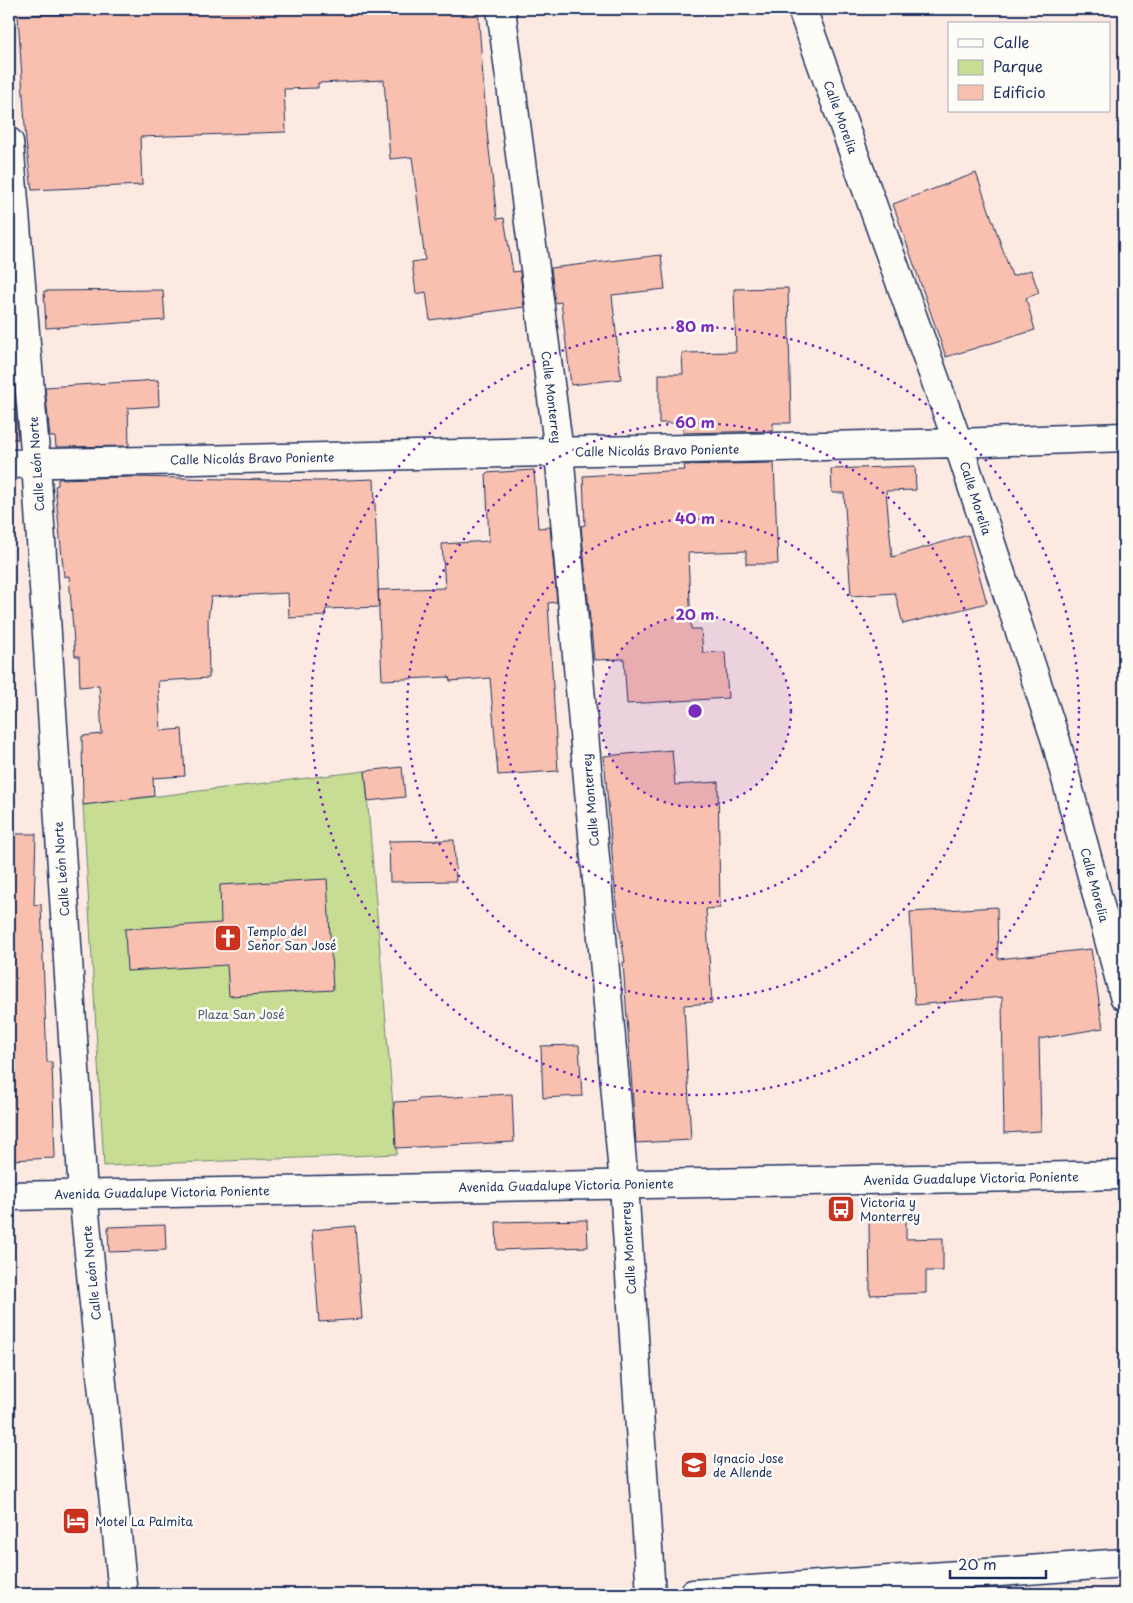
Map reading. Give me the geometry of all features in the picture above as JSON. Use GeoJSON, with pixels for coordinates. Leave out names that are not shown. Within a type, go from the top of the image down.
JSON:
{"type":"FeatureCollection","features":[{"type":"Feature","properties":{"kind":"street","name":"Calle Monterrey"},"geometry":{"type":"LineString","coordinates":[[501,9],[559,452],[624,1185],[651,1594]]}},
{"type":"Feature","properties":{"kind":"street","name":"Calle Morelia"},"geometry":{"type":"LineString","coordinates":[[802,9],[958,443],[1056,741],[1124,996]]}},
{"type":"Feature","properties":{"kind":"street","name":"Calle León Norte"},"geometry":{"type":"LineString","coordinates":[[9,142],[36,463],[83,1193],[123,1594]]}},
{"type":"Feature","properties":{"kind":"street","name":"Calle Nicolás Bravo Poniente"},"geometry":{"type":"LineString","coordinates":[[9,464],[958,443],[1124,437]]}},
{"type":"Feature","properties":{"kind":"street","name":"Avenida Guadalupe Victoria Poniente"},"geometry":{"type":"LineString","coordinates":[[9,1196],[83,1193],[1124,1175]]}},
{"type":"Feature","properties":{"kind":"street"},"geometry":{"type":"LineString","coordinates":[[693,1594],[1124,1563]]}},
{"type":"Feature","properties":{"kind":"green space","name":"Plaza San José"},"geometry":{"type":"Polygon","coordinates":[[[365,771],[397,1154],[104,1166],[83,805],[365,771]]]}},
{"type":"Feature","properties":{"kind":"building"},"geometry":{"type":"Polygon","coordinates":[[[319,9],[478,9],[487,132],[497,219],[504,218],[513,272],[520,271],[524,307],[430,320],[426,292],[416,294],[412,262],[425,260],[412,157],[390,159],[384,80],[318,83],[318,88],[284,89],[286,132],[140,137],[142,185],[32,190],[26,142],[18,15],[319,9]]]}},
{"type":"Feature","properties":{"kind":"building"},"geometry":{"type":"Polygon","coordinates":[[[976,173],[1012,276],[1031,270],[1039,293],[1026,298],[1035,330],[946,357],[893,204],[976,173]]]}},
{"type":"Feature","properties":{"kind":"building"},"geometry":{"type":"Polygon","coordinates":[[[661,255],[665,289],[612,295],[621,379],[571,385],[561,302],[555,303],[551,268],[661,255]]]}},
{"type":"Feature","properties":{"kind":"building"},"geometry":{"type":"Polygon","coordinates":[[[788,288],[791,423],[773,423],[773,431],[683,433],[683,423],[659,423],[659,374],[683,374],[682,353],[736,352],[734,289],[788,288]]]}},
{"type":"Feature","properties":{"kind":"building"},"geometry":{"type":"Polygon","coordinates":[[[163,290],[165,320],[46,328],[44,291],[163,290]]]}},
{"type":"Feature","properties":{"kind":"building"},"geometry":{"type":"Polygon","coordinates":[[[158,380],[159,406],[128,408],[129,446],[56,447],[55,437],[50,437],[45,387],[158,380]]]}},
{"type":"Feature","properties":{"kind":"building"},"geometry":{"type":"Polygon","coordinates":[[[9,389],[14,389],[18,439],[9,439],[9,389]]]}},
{"type":"Feature","properties":{"kind":"building"},"geometry":{"type":"Polygon","coordinates":[[[774,463],[778,564],[746,564],[746,551],[688,553],[691,629],[701,629],[703,653],[725,652],[728,698],[627,704],[624,659],[594,660],[581,526],[585,525],[583,476],[685,470],[684,465],[774,463]]]}},
{"type":"Feature","properties":{"kind":"building"},"geometry":{"type":"Polygon","coordinates":[[[915,466],[916,490],[886,491],[892,557],[968,535],[987,603],[903,624],[895,593],[851,596],[844,493],[832,493],[831,469],[915,466]]]}},
{"type":"Feature","properties":{"kind":"building"},"geometry":{"type":"Polygon","coordinates":[[[534,470],[538,528],[550,527],[557,602],[548,603],[558,771],[498,775],[490,678],[450,681],[449,677],[382,680],[378,590],[445,588],[442,544],[489,541],[486,473],[534,470]]]}},
{"type":"Feature","properties":{"kind":"building"},"geometry":{"type":"Polygon","coordinates":[[[131,477],[320,481],[374,479],[379,607],[326,609],[325,616],[289,618],[288,593],[211,597],[208,619],[209,678],[158,681],[161,731],[182,729],[185,776],[153,778],[154,796],[83,805],[82,736],[102,734],[99,685],[80,687],[79,656],[75,656],[69,576],[64,577],[55,486],[58,485],[58,479],[131,477]]]}},
{"type":"Feature","properties":{"kind":"building"},"geometry":{"type":"Polygon","coordinates":[[[672,750],[675,785],[718,782],[720,908],[706,909],[712,1003],[684,1005],[691,1140],[636,1143],[623,962],[625,962],[617,913],[604,756],[672,750]]]}},
{"type":"Feature","properties":{"kind":"building"},"geometry":{"type":"Polygon","coordinates":[[[402,767],[405,797],[368,801],[365,771],[402,767]]]}},
{"type":"Feature","properties":{"kind":"building"},"geometry":{"type":"Polygon","coordinates":[[[9,834],[36,834],[34,905],[41,904],[47,1062],[52,1062],[55,1158],[9,1160],[9,1095],[12,1095],[9,1037],[9,834]]]}},
{"type":"Feature","properties":{"kind":"building"},"geometry":{"type":"Polygon","coordinates":[[[454,840],[456,881],[390,882],[389,841],[454,840]]]}},
{"type":"Feature","properties":{"kind":"building","name":"Templo del Señor San José"},"geometry":{"type":"Polygon","coordinates":[[[327,879],[333,990],[229,996],[227,965],[127,971],[125,929],[221,923],[220,885],[327,879]]]}},
{"type":"Feature","properties":{"kind":"building"},"geometry":{"type":"Polygon","coordinates":[[[997,907],[998,959],[1091,949],[1103,1028],[1039,1039],[1041,1131],[1004,1133],[1002,997],[915,1005],[910,912],[997,907]]]}},
{"type":"Feature","properties":{"kind":"building"},"geometry":{"type":"Polygon","coordinates":[[[579,1045],[582,1096],[543,1098],[541,1046],[579,1045]]]}},
{"type":"Feature","properties":{"kind":"building"},"geometry":{"type":"Polygon","coordinates":[[[512,1094],[514,1142],[396,1148],[394,1102],[512,1094]]]}},
{"type":"Feature","properties":{"kind":"building"},"geometry":{"type":"Polygon","coordinates":[[[587,1220],[588,1247],[497,1250],[496,1222],[587,1220]]]}},
{"type":"Feature","properties":{"kind":"building"},"geometry":{"type":"Polygon","coordinates":[[[906,1220],[906,1239],[943,1238],[943,1271],[926,1271],[926,1293],[870,1295],[869,1221],[906,1220]]]}},
{"type":"Feature","properties":{"kind":"building"},"geometry":{"type":"Polygon","coordinates":[[[165,1225],[166,1250],[109,1252],[108,1227],[165,1225]]]}},
{"type":"Feature","properties":{"kind":"building"},"geometry":{"type":"Polygon","coordinates":[[[355,1226],[362,1319],[319,1322],[312,1230],[355,1226]]]}},
{"type":"Feature","properties":{"kind":"place","name":"Templo del Señor San José"},"geometry":{"type":"Point","coordinates":[228,938]}},
{"type":"Feature","properties":{"kind":"place","name":"Victoria y Monterrey"},"geometry":{"type":"Point","coordinates":[841,1209]}},
{"type":"Feature","properties":{"kind":"place","name":"Ignacio Jose de Allende"},"geometry":{"type":"Point","coordinates":[694,1465]}},
{"type":"Feature","properties":{"kind":"place","name":"Motel La Palmita"},"geometry":{"type":"Point","coordinates":[76,1521]}}]}
